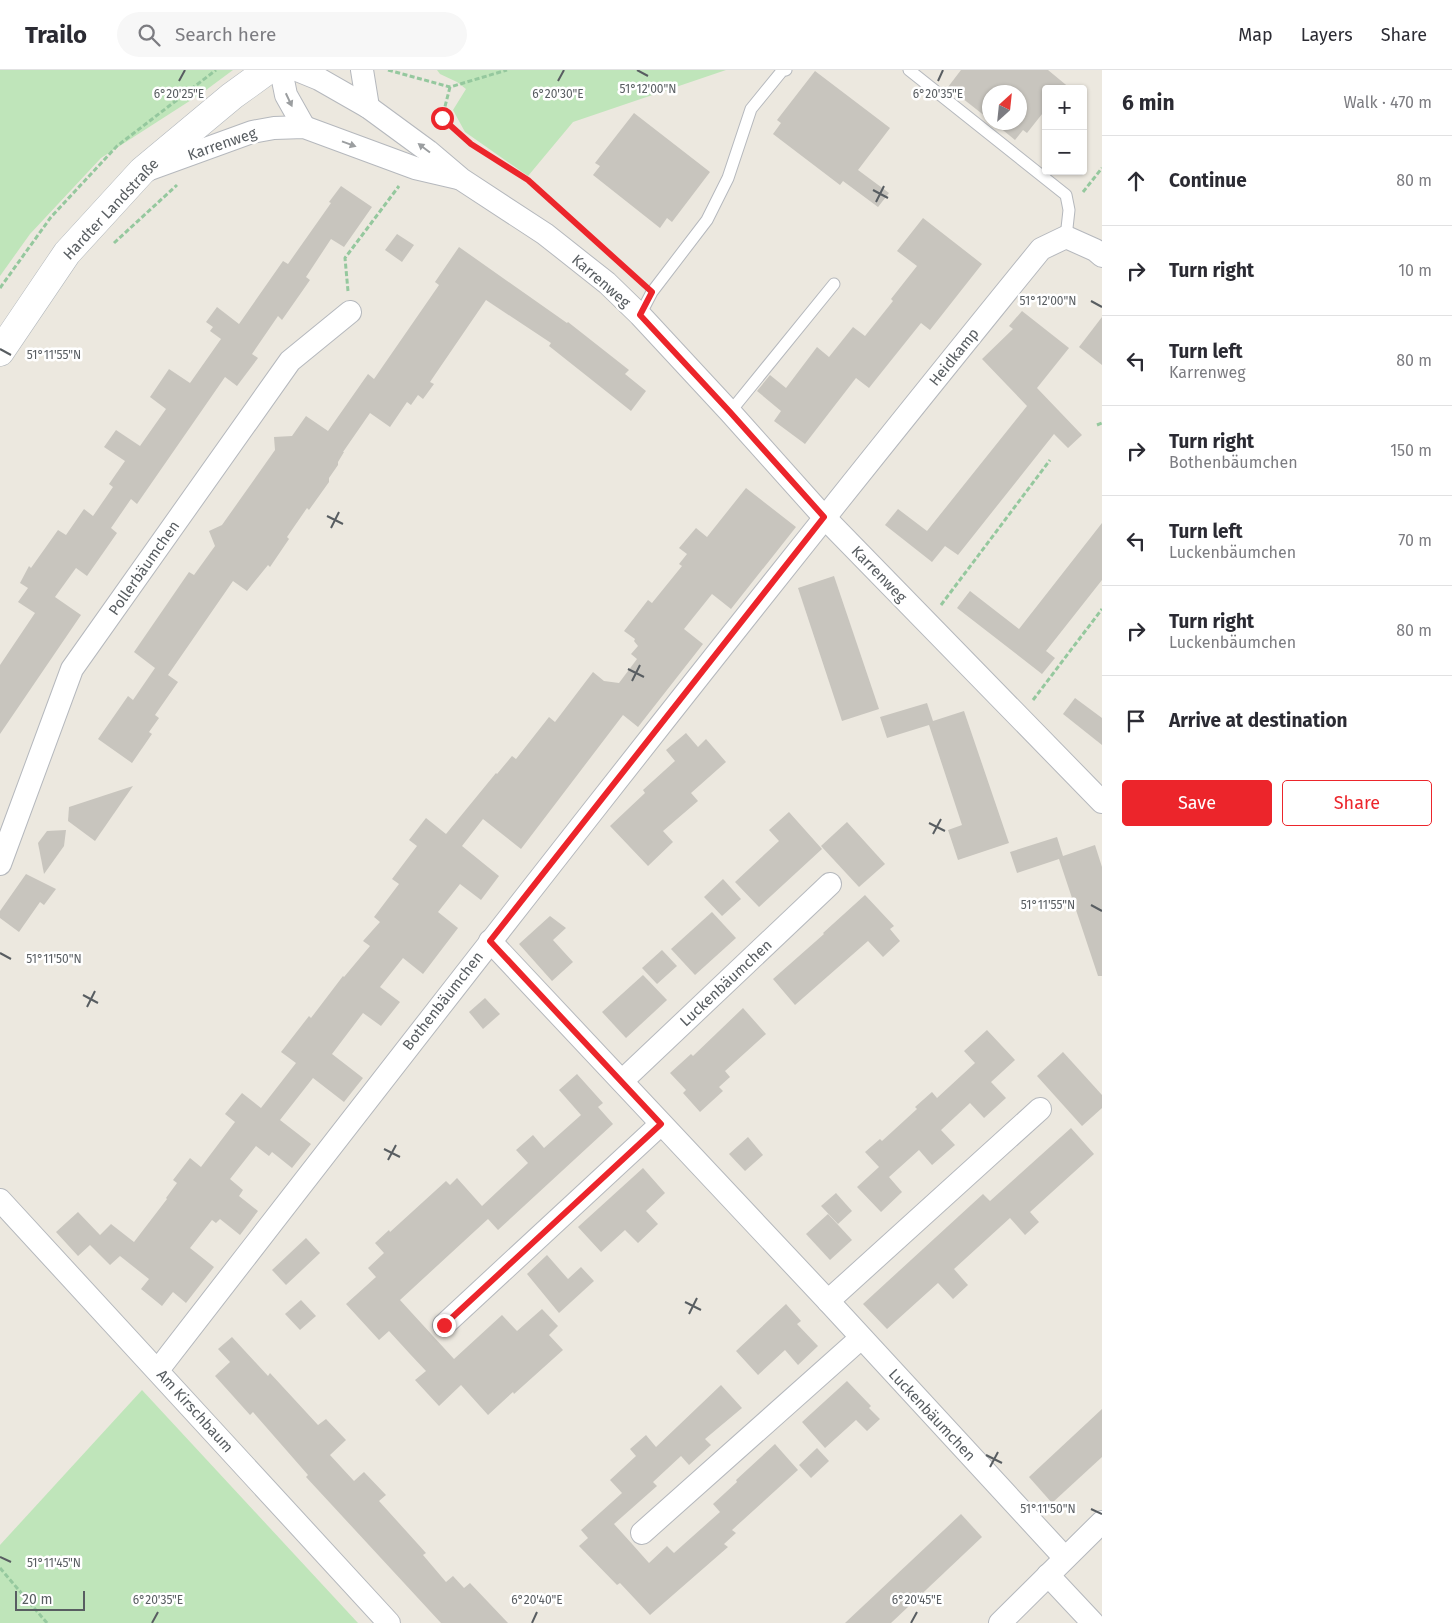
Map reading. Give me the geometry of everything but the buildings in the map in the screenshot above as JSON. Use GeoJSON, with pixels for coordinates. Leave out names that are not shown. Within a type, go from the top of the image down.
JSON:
{"type":"FeatureCollection","features":[{"type":"Feature","properties":{"kind":"main road","name":"Hardter Landstraße"},"geometry":{"type":"LineString","coordinates":[[0,352],[67,253],[142,171],[232,96],[268,70]]}},
{"type":"Feature","properties":{"kind":"street"},"geometry":{"type":"LineString","coordinates":[[281,70],[286,95],[304,127]]}},
{"type":"Feature","properties":{"kind":"street","name":"Karrenweg"},"geometry":{"type":"LineString","coordinates":[[297,70],[319,79],[368,107],[428,151],[461,179],[545,234],[608,283],[730,412],[824,517],[1102,802]]}},
{"type":"Feature","properties":{"kind":"street"},"geometry":{"type":"LineString","coordinates":[[362,70],[368,107]]}},
{"type":"Feature","properties":{"kind":"street","name":"Karrenweg"},"geometry":{"type":"LineString","coordinates":[[142,171],[252,132],[274,128],[304,127],[415,168],[461,179]]}},
{"type":"Feature","properties":{"kind":"street"},"geometry":{"type":"LineString","coordinates":[[1066,237],[1095,250],[1102,256]]}},
{"type":"Feature","properties":{"kind":"street","name":"Heidkamp"},"geometry":{"type":"LineString","coordinates":[[824,517],[1041,249],[1066,237]]}},
{"type":"Feature","properties":{"kind":"street","name":"Pollerbäumchen"},"geometry":{"type":"LineString","coordinates":[[0,864],[72,669],[290,361],[350,312]]}},
{"type":"Feature","properties":{"kind":"street","name":"Bothenbäumchen"},"geometry":{"type":"LineString","coordinates":[[158,1370],[490,941],[824,517]]}},
{"type":"Feature","properties":{"kind":"street","name":"Luckenbäumchen"},"geometry":{"type":"LineString","coordinates":[[622,1081],[830,884]]}},
{"type":"Feature","properties":{"kind":"street","name":"Luckenbäumchen"},"geometry":{"type":"LineString","coordinates":[[490,941],[828,1301],[1065,1558]]}},
{"type":"Feature","properties":{"kind":"street"},"geometry":{"type":"LineString","coordinates":[[828,1301],[1040,1108]]}},
{"type":"Feature","properties":{"kind":"street"},"geometry":{"type":"LineString","coordinates":[[444,1325],[661,1124]]}},
{"type":"Feature","properties":{"kind":"street","name":"Am Kirschbaum"},"geometry":{"type":"LineString","coordinates":[[0,1200],[389,1623]]}},
{"type":"Feature","properties":{"kind":"street"},"geometry":{"type":"LineString","coordinates":[[642,1533],[861,1338]]}},
{"type":"Feature","properties":{"kind":"street"},"geometry":{"type":"LineString","coordinates":[[1000,1623],[1102,1522]]}},
{"type":"Feature","properties":{"kind":"street"},"geometry":{"type":"LineString","coordinates":[[1048,1575],[1094,1623]]}},
{"type":"Feature","properties":{"kind":"lane"},"geometry":{"type":"LineString","coordinates":[[640,315],[652,292],[707,220],[728,178],[751,110],[782,71],[786,70]]}},
{"type":"Feature","properties":{"kind":"lane"},"geometry":{"type":"LineString","coordinates":[[910,70],[1066,195],[1069,210],[1066,237]]}},
{"type":"Feature","properties":{"kind":"lane"},"geometry":{"type":"LineString","coordinates":[[730,412],[834,284]]}},
{"type":"Feature","properties":{"kind":"path"},"geometry":{"type":"LineString","coordinates":[[0,288],[51,217],[117,146],[215,70]]}},
{"type":"Feature","properties":{"kind":"path"},"geometry":{"type":"LineString","coordinates":[[388,70],[450,87],[507,70]]}},
{"type":"Feature","properties":{"kind":"path"},"geometry":{"type":"LineString","coordinates":[[450,87],[442,118],[471,144],[528,180],[616,259]]}},
{"type":"Feature","properties":{"kind":"path"},"geometry":{"type":"LineString","coordinates":[[350,312],[345,258],[405,178],[415,168]]}},
{"type":"Feature","properties":{"kind":"path"},"geometry":{"type":"LineString","coordinates":[[1069,210],[1102,168]]}},
{"type":"Feature","properties":{"kind":"path"},"geometry":{"type":"LineString","coordinates":[[113,243],[177,185]]}},
{"type":"Feature","properties":{"kind":"path"},"geometry":{"type":"LineString","coordinates":[[1097,425],[1102,424]]}},
{"type":"Feature","properties":{"kind":"path"},"geometry":{"type":"LineString","coordinates":[[927,623],[1050,460]]}},
{"type":"Feature","properties":{"kind":"path"},"geometry":{"type":"LineString","coordinates":[[1019,716],[1102,609]]}},
{"type":"Feature","properties":{"kind":"path"},"geometry":{"type":"LineString","coordinates":[[0,1568],[47,1623]]}},
{"type":"Feature","properties":{"kind":"green space"},"geometry":{"type":"Polygon","coordinates":[[[0,70],[233,70],[202,93],[101,158],[30,234],[0,276],[0,70]]]}},
{"type":"Feature","properties":{"kind":"green space"},"geometry":{"type":"Polygon","coordinates":[[[437,70],[726,70],[573,122],[528,176],[465,132],[453,110],[466,89],[457,82],[440,74],[437,70]]]}},
{"type":"Feature","properties":{"kind":"green space"},"geometry":{"type":"Polygon","coordinates":[[[142,1390],[358,1623],[0,1623],[0,1545],[142,1390]]]}},
{"type":"Feature","properties":{"kind":"route"},"geometry":{"type":"LineString","coordinates":[[442,118],[471,144],[528,180],[652,292],[640,315],[824,517],[490,941],[661,1124],[444,1325]]}}]}
